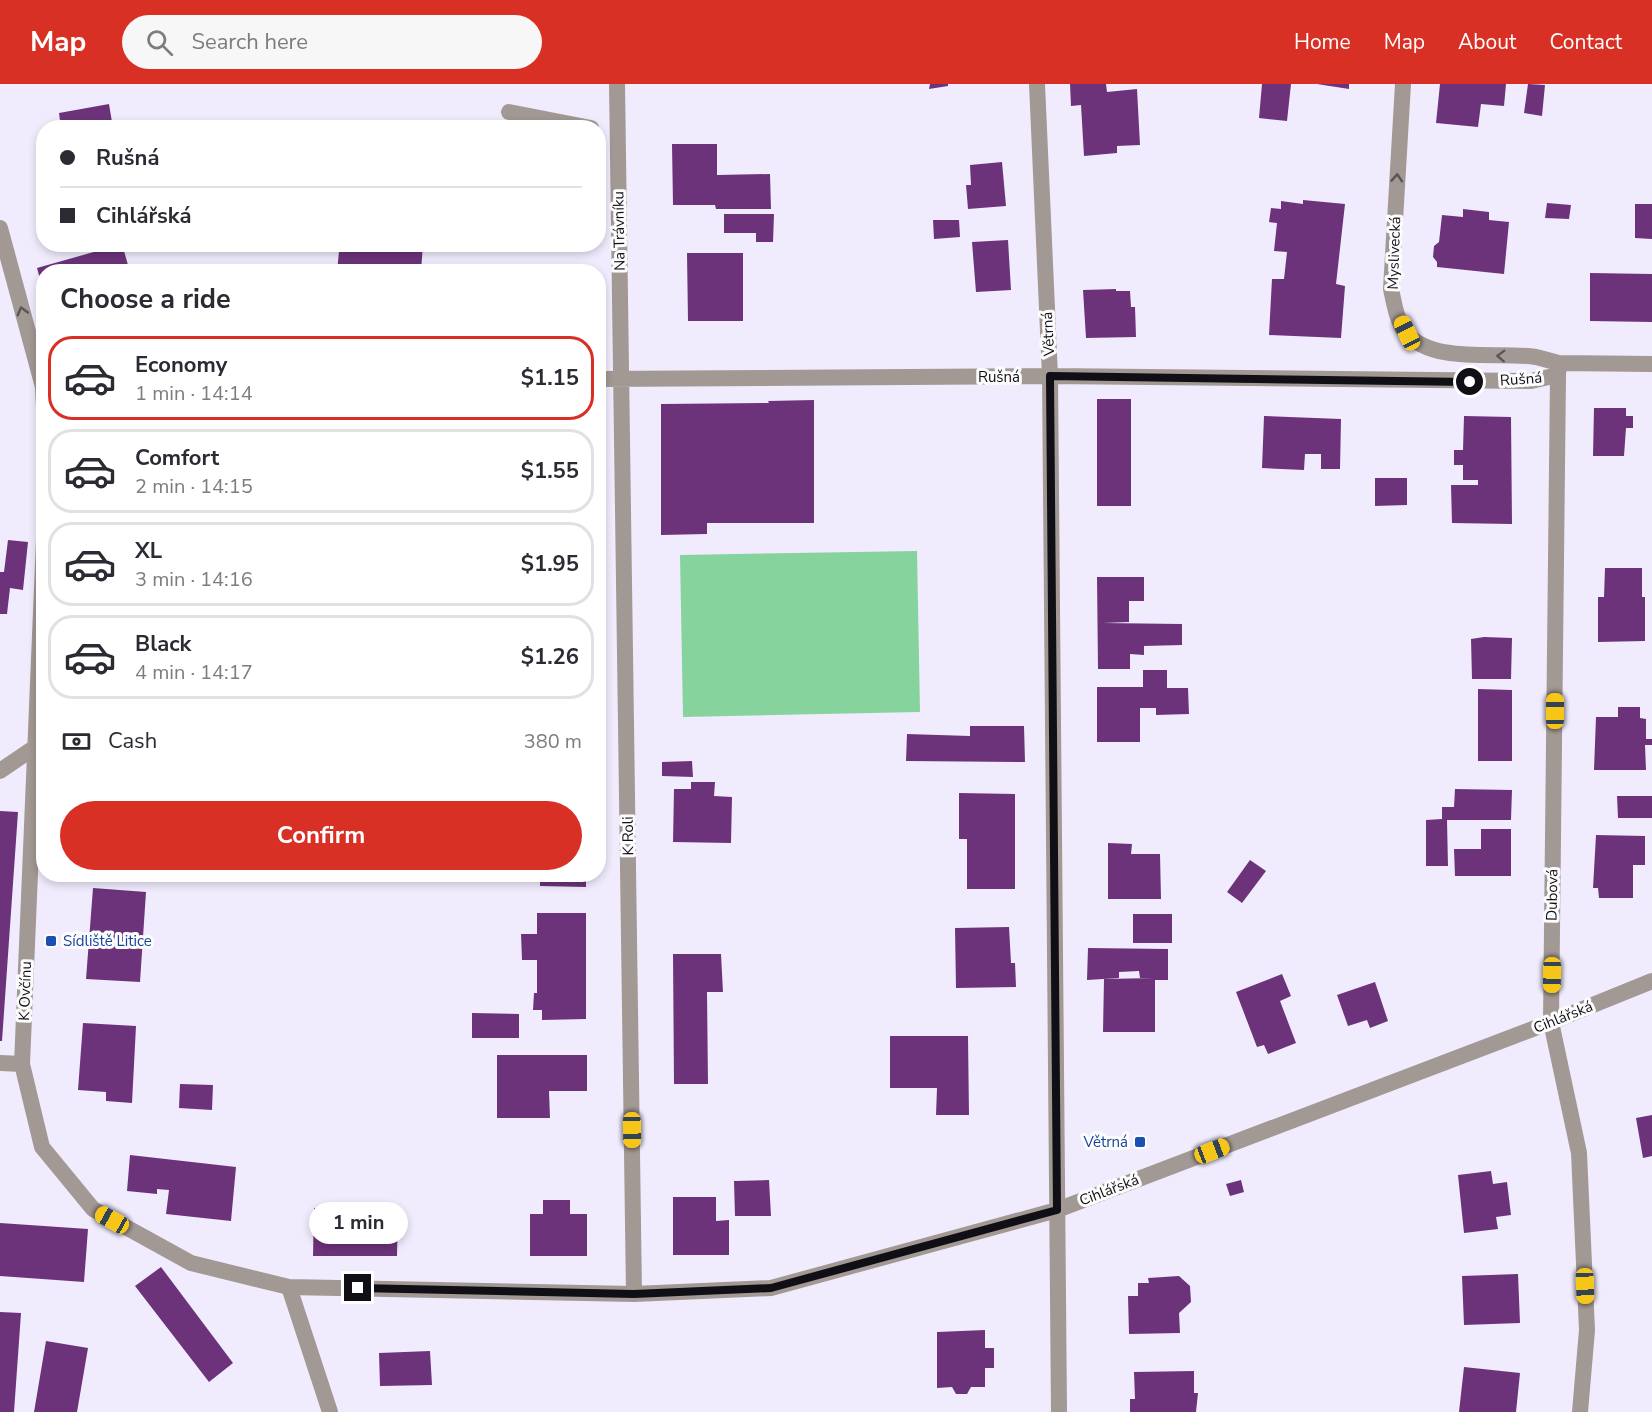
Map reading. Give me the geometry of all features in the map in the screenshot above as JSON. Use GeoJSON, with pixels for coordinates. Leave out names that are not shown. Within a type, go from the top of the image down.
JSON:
{"type":"FeatureCollection","features":[{"type":"Feature","properties":{"kind":"street","name":"Na Trávníku"},"geometry":{"type":"LineString","coordinates":[[617,84],[622,379]]}},
{"type":"Feature","properties":{"kind":"street","name":"Větrná"},"geometry":{"type":"LineString","coordinates":[[1037,84],[1050,376],[1059,1412]]}},
{"type":"Feature","properties":{"kind":"street","name":"Myslivecká"},"geometry":{"type":"LineString","coordinates":[[1403,84],[1391,289],[1396,311],[1407,333],[1425,345],[1449,353],[1535,357],[1558,369]]}},
{"type":"Feature","properties":{"kind":"street"},"geometry":{"type":"LineString","coordinates":[[509,112],[550,120]]}},
{"type":"Feature","properties":{"kind":"street"},"geometry":{"type":"LineString","coordinates":[[606,133],[618,138]]}},
{"type":"Feature","properties":{"kind":"street"},"geometry":{"type":"LineString","coordinates":[[0,228],[36,361]]}},
{"type":"Feature","properties":{"kind":"street","name":"Rušná"},"geometry":{"type":"LineString","coordinates":[[606,379],[1050,376],[1410,382],[1531,381],[1558,369],[1652,364]]}},
{"type":"Feature","properties":{"kind":"street","name":"Dubová"},"geometry":{"type":"LineString","coordinates":[[1558,369],[1551,1022],[1579,1153],[1587,1330],[1580,1412]]}},
{"type":"Feature","properties":{"kind":"street","name":"K Roli"},"geometry":{"type":"LineString","coordinates":[[622,379],[634,1294]]}},
{"type":"Feature","properties":{"kind":"street"},"geometry":{"type":"LineString","coordinates":[[0,771],[36,746]]}},
{"type":"Feature","properties":{"kind":"street","name":"K Ovčínu"},"geometry":{"type":"LineString","coordinates":[[36,800],[22,1064],[42,1147],[93,1209],[191,1263],[289,1287]]}},
{"type":"Feature","properties":{"kind":"street","name":"Cihlářská"},"geometry":{"type":"LineString","coordinates":[[289,1287],[634,1294],[771,1288],[1057,1210],[1551,1022],[1652,981]]}},
{"type":"Feature","properties":{"kind":"street"},"geometry":{"type":"LineString","coordinates":[[0,1063],[22,1064]]}},
{"type":"Feature","properties":{"kind":"street"},"geometry":{"type":"LineString","coordinates":[[289,1287],[330,1412]]}},
{"type":"Feature","properties":{"kind":"green space"},"geometry":{"type":"Polygon","coordinates":[[[917,551],[920,712],[683,717],[680,555],[917,551]]]}},
{"type":"Feature","properties":{"kind":"building"},"geometry":{"type":"Polygon","coordinates":[[[930,84],[948,84],[948,86],[929,89],[930,84]]]}},
{"type":"Feature","properties":{"kind":"building"},"geometry":{"type":"Polygon","coordinates":[[[1070,84],[1106,84],[1107,92],[1137,89],[1140,145],[1117,146],[1117,153],[1084,156],[1081,105],[1071,106],[1070,84]]]}},
{"type":"Feature","properties":{"kind":"building"},"geometry":{"type":"Polygon","coordinates":[[[1262,84],[1291,84],[1287,121],[1259,118],[1262,84]]]}},
{"type":"Feature","properties":{"kind":"building"},"geometry":{"type":"Polygon","coordinates":[[[1317,84],[1349,84],[1349,89],[1317,84]]]}},
{"type":"Feature","properties":{"kind":"building"},"geometry":{"type":"Polygon","coordinates":[[[1440,84],[1506,84],[1504,106],[1481,104],[1478,127],[1436,123],[1440,84]]]}},
{"type":"Feature","properties":{"kind":"building"},"geometry":{"type":"Polygon","coordinates":[[[1528,84],[1545,85],[1542,116],[1524,113],[1528,84]]]}},
{"type":"Feature","properties":{"kind":"building"},"geometry":{"type":"Polygon","coordinates":[[[109,104],[112,120],[60,120],[59,113],[109,104]]]}},
{"type":"Feature","properties":{"kind":"building"},"geometry":{"type":"Polygon","coordinates":[[[672,144],[717,144],[717,175],[770,174],[771,209],[716,209],[715,205],[673,205],[672,144]]]}},
{"type":"Feature","properties":{"kind":"building"},"geometry":{"type":"Polygon","coordinates":[[[1002,162],[1006,206],[968,209],[966,185],[971,185],[970,165],[1002,162]]]}},
{"type":"Feature","properties":{"kind":"building"},"geometry":{"type":"Polygon","coordinates":[[[1303,200],[1345,204],[1336,284],[1345,286],[1341,338],[1269,335],[1272,279],[1284,279],[1287,252],[1274,251],[1277,223],[1269,222],[1271,208],[1281,209],[1281,201],[1303,204],[1303,200]]]}},
{"type":"Feature","properties":{"kind":"building"},"geometry":{"type":"Polygon","coordinates":[[[1547,203],[1571,205],[1569,219],[1545,218],[1547,203]]]}},
{"type":"Feature","properties":{"kind":"building"},"geometry":{"type":"Polygon","coordinates":[[[1635,204],[1652,204],[1652,239],[1635,238],[1635,204]]]}},
{"type":"Feature","properties":{"kind":"building"},"geometry":{"type":"Polygon","coordinates":[[[1463,209],[1489,212],[1489,220],[1509,222],[1504,274],[1437,267],[1437,262],[1433,257],[1434,246],[1439,242],[1442,215],[1463,217],[1463,209]]]}},
{"type":"Feature","properties":{"kind":"building"},"geometry":{"type":"Polygon","coordinates":[[[724,214],[774,214],[773,242],[756,242],[756,233],[724,233],[724,214]]]}},
{"type":"Feature","properties":{"kind":"building"},"geometry":{"type":"Polygon","coordinates":[[[933,220],[959,220],[960,237],[934,239],[933,220]]]}},
{"type":"Feature","properties":{"kind":"building"},"geometry":{"type":"Polygon","coordinates":[[[1008,240],[1011,290],[976,292],[972,242],[1008,240]]]}},
{"type":"Feature","properties":{"kind":"building"},"geometry":{"type":"Polygon","coordinates":[[[94,252],[124,252],[128,264],[51,264],[94,252]]]}},
{"type":"Feature","properties":{"kind":"building"},"geometry":{"type":"Polygon","coordinates":[[[339,252],[422,252],[422,264],[338,264],[339,252]]]}},
{"type":"Feature","properties":{"kind":"building"},"geometry":{"type":"Polygon","coordinates":[[[687,253],[743,253],[743,321],[688,321],[687,253]]]}},
{"type":"Feature","properties":{"kind":"building"},"geometry":{"type":"Polygon","coordinates":[[[1590,273],[1652,274],[1652,322],[1590,321],[1590,273]]]}},
{"type":"Feature","properties":{"kind":"building"},"geometry":{"type":"Polygon","coordinates":[[[1116,289],[1116,291],[1130,291],[1131,307],[1135,307],[1136,337],[1086,338],[1083,290],[1116,289]]]}},
{"type":"Feature","properties":{"kind":"building"},"geometry":{"type":"Polygon","coordinates":[[[1097,399],[1131,399],[1131,506],[1097,506],[1097,399]]]}},
{"type":"Feature","properties":{"kind":"building"},"geometry":{"type":"Polygon","coordinates":[[[814,400],[814,523],[707,523],[707,534],[661,535],[661,404],[769,403],[768,401],[814,400]]]}},
{"type":"Feature","properties":{"kind":"building"},"geometry":{"type":"Polygon","coordinates":[[[1594,408],[1626,408],[1626,416],[1633,416],[1633,428],[1626,428],[1624,456],[1593,456],[1594,408]]]}},
{"type":"Feature","properties":{"kind":"building"},"geometry":{"type":"Polygon","coordinates":[[[1264,416],[1341,419],[1340,469],[1321,469],[1321,454],[1305,454],[1304,470],[1262,468],[1264,416]]]}},
{"type":"Feature","properties":{"kind":"building"},"geometry":{"type":"Polygon","coordinates":[[[1464,416],[1511,417],[1512,524],[1452,523],[1451,485],[1478,485],[1478,480],[1463,480],[1463,465],[1454,465],[1454,450],[1463,450],[1464,416]]]}},
{"type":"Feature","properties":{"kind":"building"},"geometry":{"type":"Polygon","coordinates":[[[1375,478],[1407,478],[1407,505],[1375,506],[1375,478]]]}},
{"type":"Feature","properties":{"kind":"building"},"geometry":{"type":"Polygon","coordinates":[[[8,540],[28,542],[23,590],[10,588],[7,614],[0,614],[0,572],[4,572],[8,540]]]}},
{"type":"Feature","properties":{"kind":"building"},"geometry":{"type":"Polygon","coordinates":[[[1605,568],[1642,568],[1642,597],[1645,597],[1645,641],[1598,642],[1598,597],[1604,597],[1605,568]]]}},
{"type":"Feature","properties":{"kind":"building"},"geometry":{"type":"Polygon","coordinates":[[[1097,577],[1144,577],[1144,601],[1129,601],[1129,622],[1103,623],[1182,624],[1182,645],[1144,646],[1144,655],[1130,654],[1130,669],[1098,669],[1097,577]]]}},
{"type":"Feature","properties":{"kind":"building"},"geometry":{"type":"Polygon","coordinates":[[[1512,638],[1511,679],[1472,679],[1471,639],[1512,638]]]}},
{"type":"Feature","properties":{"kind":"building"},"geometry":{"type":"Polygon","coordinates":[[[1143,670],[1167,670],[1167,688],[1188,688],[1189,714],[1156,715],[1156,708],[1140,708],[1140,742],[1097,742],[1097,687],[1143,687],[1143,670]]]}},
{"type":"Feature","properties":{"kind":"building"},"geometry":{"type":"Polygon","coordinates":[[[1478,689],[1512,690],[1512,761],[1478,761],[1478,689]]]}},
{"type":"Feature","properties":{"kind":"building"},"geometry":{"type":"Polygon","coordinates":[[[1618,707],[1640,707],[1640,718],[1646,719],[1646,739],[1652,739],[1652,745],[1645,745],[1646,770],[1594,770],[1596,717],[1618,717],[1618,707]]]}},
{"type":"Feature","properties":{"kind":"building"},"geometry":{"type":"Polygon","coordinates":[[[970,726],[1024,726],[1025,762],[906,761],[907,734],[970,736],[970,726]]]}},
{"type":"Feature","properties":{"kind":"building"},"geometry":{"type":"Polygon","coordinates":[[[692,761],[693,777],[662,776],[662,762],[692,761]]]}},
{"type":"Feature","properties":{"kind":"building"},"geometry":{"type":"Polygon","coordinates":[[[691,782],[715,782],[714,796],[732,797],[731,843],[673,842],[674,789],[691,789],[691,782]]]}},
{"type":"Feature","properties":{"kind":"building"},"geometry":{"type":"Polygon","coordinates":[[[1455,789],[1512,790],[1511,820],[1447,820],[1448,866],[1426,866],[1426,820],[1442,819],[1442,807],[1454,807],[1455,789]]]}},
{"type":"Feature","properties":{"kind":"building"},"geometry":{"type":"Polygon","coordinates":[[[959,793],[1015,794],[1015,889],[967,889],[967,839],[959,839],[959,793]]]}},
{"type":"Feature","properties":{"kind":"building"},"geometry":{"type":"Polygon","coordinates":[[[1617,796],[1652,796],[1652,818],[1618,818],[1617,796]]]}},
{"type":"Feature","properties":{"kind":"building"},"geometry":{"type":"Polygon","coordinates":[[[0,811],[18,812],[2,1041],[0,1041],[0,811]]]}},
{"type":"Feature","properties":{"kind":"building"},"geometry":{"type":"Polygon","coordinates":[[[1481,829],[1511,829],[1511,876],[1455,876],[1454,849],[1481,849],[1481,829]]]}},
{"type":"Feature","properties":{"kind":"building"},"geometry":{"type":"Polygon","coordinates":[[[1596,835],[1645,836],[1645,865],[1633,865],[1633,898],[1599,898],[1598,888],[1593,888],[1596,835]]]}},
{"type":"Feature","properties":{"kind":"building"},"geometry":{"type":"Polygon","coordinates":[[[1108,843],[1132,844],[1131,854],[1160,854],[1161,899],[1108,899],[1108,843]]]}},
{"type":"Feature","properties":{"kind":"building"},"geometry":{"type":"Polygon","coordinates":[[[1250,860],[1266,871],[1242,903],[1227,892],[1250,860]]]}},
{"type":"Feature","properties":{"kind":"building"},"geometry":{"type":"Polygon","coordinates":[[[540,882],[586,882],[586,887],[540,886],[540,882]]]}},
{"type":"Feature","properties":{"kind":"building"},"geometry":{"type":"Polygon","coordinates":[[[93,888],[146,892],[140,982],[86,979],[93,888]]]}},
{"type":"Feature","properties":{"kind":"building"},"geometry":{"type":"Polygon","coordinates":[[[537,913],[586,913],[586,1019],[542,1020],[542,1010],[533,1010],[534,993],[537,993],[537,960],[522,960],[521,934],[537,934],[537,913]]]}},
{"type":"Feature","properties":{"kind":"building"},"geometry":{"type":"Polygon","coordinates":[[[1133,914],[1172,914],[1172,943],[1133,943],[1133,914]]]}},
{"type":"Feature","properties":{"kind":"building"},"geometry":{"type":"Polygon","coordinates":[[[1009,927],[1011,963],[1015,963],[1016,987],[956,988],[955,928],[1009,927]]]}},
{"type":"Feature","properties":{"kind":"building"},"geometry":{"type":"Polygon","coordinates":[[[1088,948],[1168,949],[1168,980],[1155,980],[1155,1032],[1103,1032],[1104,979],[1155,978],[1140,978],[1139,971],[1119,972],[1119,978],[1087,980],[1088,948]]]}},
{"type":"Feature","properties":{"kind":"building"},"geometry":{"type":"Polygon","coordinates":[[[673,954],[721,954],[723,992],[707,992],[708,1084],[674,1084],[673,954]]]}},
{"type":"Feature","properties":{"kind":"building"},"geometry":{"type":"Polygon","coordinates":[[[1282,974],[1291,996],[1280,1001],[1296,1043],[1268,1054],[1264,1045],[1257,1047],[1236,992],[1282,974]]]}},
{"type":"Feature","properties":{"kind":"building"},"geometry":{"type":"Polygon","coordinates":[[[1375,982],[1388,1021],[1370,1028],[1367,1020],[1348,1026],[1337,995],[1375,982]]]}},
{"type":"Feature","properties":{"kind":"building"},"geometry":{"type":"Polygon","coordinates":[[[472,1013],[519,1014],[519,1038],[472,1038],[472,1013]]]}},
{"type":"Feature","properties":{"kind":"building"},"geometry":{"type":"Polygon","coordinates":[[[83,1023],[136,1026],[132,1103],[106,1101],[106,1092],[78,1090],[83,1023]]]}},
{"type":"Feature","properties":{"kind":"building"},"geometry":{"type":"Polygon","coordinates":[[[890,1036],[968,1036],[969,1115],[936,1115],[937,1088],[890,1088],[890,1036]]]}},
{"type":"Feature","properties":{"kind":"building"},"geometry":{"type":"Polygon","coordinates":[[[497,1055],[587,1055],[587,1091],[549,1091],[550,1118],[497,1118],[497,1055]]]}},
{"type":"Feature","properties":{"kind":"building"},"geometry":{"type":"Polygon","coordinates":[[[180,1084],[213,1085],[212,1110],[179,1108],[180,1084]]]}},
{"type":"Feature","properties":{"kind":"building"},"geometry":{"type":"Polygon","coordinates":[[[1652,1115],[1652,1156],[1643,1158],[1636,1118],[1652,1115]]]}},
{"type":"Feature","properties":{"kind":"building"},"geometry":{"type":"Polygon","coordinates":[[[130,1155],[236,1167],[231,1221],[166,1214],[169,1190],[157,1189],[157,1194],[127,1191],[130,1155]]]}},
{"type":"Feature","properties":{"kind":"building"},"geometry":{"type":"Polygon","coordinates":[[[1491,1171],[1493,1184],[1507,1182],[1511,1215],[1496,1217],[1498,1229],[1464,1233],[1458,1175],[1491,1171]]]}},
{"type":"Feature","properties":{"kind":"building"},"geometry":{"type":"Polygon","coordinates":[[[769,1180],[771,1216],[735,1216],[734,1181],[769,1180]]]}},
{"type":"Feature","properties":{"kind":"building"},"geometry":{"type":"Polygon","coordinates":[[[1241,1180],[1244,1192],[1230,1196],[1226,1184],[1241,1180]]]}},
{"type":"Feature","properties":{"kind":"building"},"geometry":{"type":"Polygon","coordinates":[[[673,1197],[716,1197],[716,1221],[729,1220],[729,1255],[673,1255],[673,1197]]]}},
{"type":"Feature","properties":{"kind":"building"},"geometry":{"type":"Polygon","coordinates":[[[543,1200],[570,1200],[570,1214],[587,1214],[587,1256],[530,1256],[530,1214],[543,1214],[543,1200]]]}},
{"type":"Feature","properties":{"kind":"building"},"geometry":{"type":"Polygon","coordinates":[[[314,1208],[398,1209],[397,1256],[313,1256],[314,1208]]]}},
{"type":"Feature","properties":{"kind":"building"},"geometry":{"type":"Polygon","coordinates":[[[0,1223],[88,1229],[84,1282],[0,1276],[0,1223]]]}},
{"type":"Feature","properties":{"kind":"building"},"geometry":{"type":"Polygon","coordinates":[[[161,1267],[233,1363],[209,1382],[135,1286],[161,1267]]]}},
{"type":"Feature","properties":{"kind":"building"},"geometry":{"type":"Polygon","coordinates":[[[1518,1274],[1520,1323],[1464,1325],[1462,1276],[1518,1274]]]}},
{"type":"Feature","properties":{"kind":"building"},"geometry":{"type":"Polygon","coordinates":[[[1179,1276],[1190,1286],[1191,1302],[1179,1313],[1180,1333],[1129,1334],[1128,1296],[1138,1296],[1138,1283],[1149,1283],[1148,1278],[1179,1276]]]}},
{"type":"Feature","properties":{"kind":"building"},"geometry":{"type":"Polygon","coordinates":[[[0,1312],[21,1313],[14,1412],[0,1412],[0,1312]]]}},
{"type":"Feature","properties":{"kind":"building"},"geometry":{"type":"Polygon","coordinates":[[[985,1330],[985,1348],[994,1348],[994,1368],[985,1368],[985,1387],[971,1387],[967,1394],[956,1394],[952,1387],[937,1388],[937,1332],[985,1330]]]}},
{"type":"Feature","properties":{"kind":"building"},"geometry":{"type":"Polygon","coordinates":[[[46,1341],[88,1348],[77,1412],[34,1412],[46,1341]]]}},
{"type":"Feature","properties":{"kind":"building"},"geometry":{"type":"Polygon","coordinates":[[[430,1351],[432,1385],[380,1386],[379,1353],[430,1351]]]}},
{"type":"Feature","properties":{"kind":"building"},"geometry":{"type":"Polygon","coordinates":[[[1464,1367],[1520,1373],[1516,1412],[1459,1412],[1464,1367]]]}},
{"type":"Feature","properties":{"kind":"building"},"geometry":{"type":"Polygon","coordinates":[[[1194,1371],[1194,1393],[1198,1393],[1196,1412],[1130,1412],[1130,1399],[1135,1399],[1134,1372],[1194,1371]]]}},
{"type":"Feature","properties":{"kind":"place","name":"Sídliště Litice"},"geometry":{"type":"Point","coordinates":[51,941]}},
{"type":"Feature","properties":{"kind":"place","name":"Větrná"},"geometry":{"type":"Point","coordinates":[1140,1142]}},
{"type":"Feature","properties":{"kind":"route"},"geometry":{"type":"LineString","coordinates":[[358,1288],[634,1294],[771,1288],[1057,1210],[1050,376],[1470,382]]}}]}
